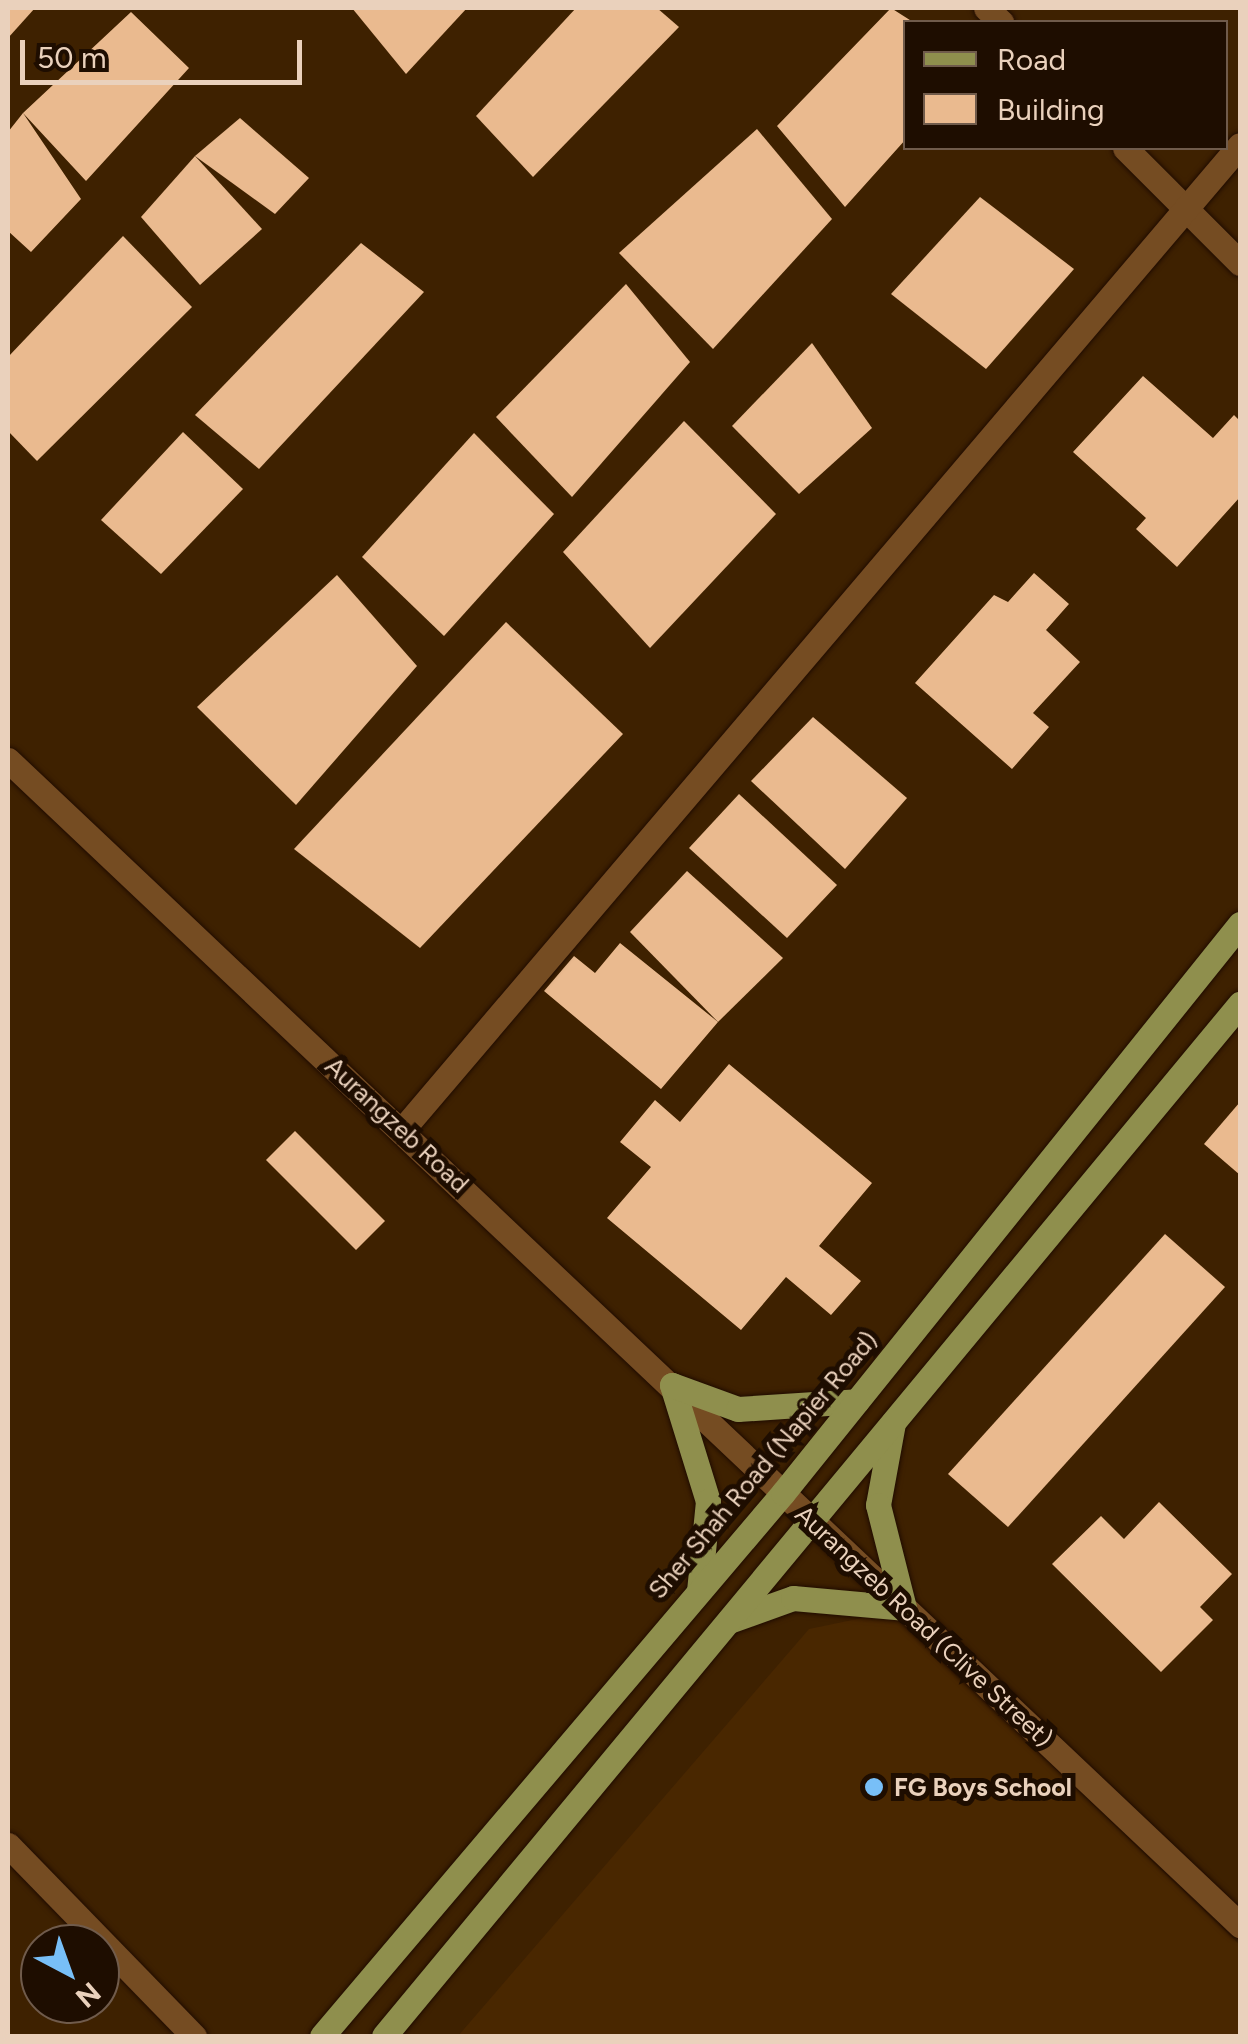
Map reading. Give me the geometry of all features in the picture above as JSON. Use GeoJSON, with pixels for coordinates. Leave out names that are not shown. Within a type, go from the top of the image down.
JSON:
{"type":"FeatureCollection","features":[{"type":"Feature","properties":{"kind":"main road","name":"Sher Shah Road (Napier Road)"},"geometry":{"type":"LineString","coordinates":[[322,2036],[783,1493],[1240,924]]}},
{"type":"Feature","properties":{"kind":"main road"},"geometry":{"type":"LineString","coordinates":[[384,2036],[1240,1004]]}},
{"type":"Feature","properties":{"kind":"main road"},"geometry":{"type":"LineString","coordinates":[[672,1385],[738,1408],[857,1400]]}},
{"type":"Feature","properties":{"kind":"main road"},"geometry":{"type":"LineString","coordinates":[[672,1385],[708,1501],[700,1591]]}},
{"type":"Feature","properties":{"kind":"main road"},"geometry":{"type":"LineString","coordinates":[[727,1621],[792,1598],[904,1608],[878,1505],[894,1418]]}},
{"type":"Feature","properties":{"kind":"street"},"geometry":{"type":"LineString","coordinates":[[402,1130],[1240,145]]}},
{"type":"Feature","properties":{"kind":"street"},"geometry":{"type":"LineString","coordinates":[[1127,150],[1240,263]]}},
{"type":"Feature","properties":{"kind":"street","name":"Aurangzeb Road"},"geometry":{"type":"LineString","coordinates":[[8,760],[783,1493]]}},
{"type":"Feature","properties":{"kind":"street","name":"Aurangzeb Road (Clive Street)"},"geometry":{"type":"LineString","coordinates":[[783,1493],[1240,1924]]}},
{"type":"Feature","properties":{"kind":"street"},"geometry":{"type":"LineString","coordinates":[[8,1845],[194,2036]]}},
{"type":"Feature","properties":{"kind":"shaded area","name":"FG Boys School"},"geometry":{"type":"Polygon","coordinates":[[[891,1612],[1240,1945],[1240,2036],[458,2036],[809,1629],[891,1612]]]}},
{"type":"Feature","properties":{"kind":"building"},"geometry":{"type":"Polygon","coordinates":[[[8,8],[35,8],[8,38],[8,8]]]}},
{"type":"Feature","properties":{"kind":"building"},"geometry":{"type":"Polygon","coordinates":[[[352,8],[467,8],[406,74],[352,8]]]}},
{"type":"Feature","properties":{"kind":"building"},"geometry":{"type":"Polygon","coordinates":[[[576,8],[657,8],[679,27],[533,177],[476,116],[576,8]]]}},
{"type":"Feature","properties":{"kind":"building"},"geometry":{"type":"Polygon","coordinates":[[[891,8],[910,20],[903,20],[903,142],[845,207],[777,126],[891,8]]]}},
{"type":"Feature","properties":{"kind":"building"},"geometry":{"type":"Polygon","coordinates":[[[131,12],[189,68],[86,181],[23,113],[131,12]]]}},
{"type":"Feature","properties":{"kind":"building"},"geometry":{"type":"Polygon","coordinates":[[[23,113],[81,199],[31,252],[8,231],[8,132],[23,113]]]}},
{"type":"Feature","properties":{"kind":"building"},"geometry":{"type":"Polygon","coordinates":[[[240,118],[309,178],[275,214],[195,156],[240,118]]]}},
{"type":"Feature","properties":{"kind":"building"},"geometry":{"type":"Polygon","coordinates":[[[757,129],[832,219],[713,349],[619,253],[757,129]]]}},
{"type":"Feature","properties":{"kind":"building"},"geometry":{"type":"Polygon","coordinates":[[[195,156],[262,229],[200,285],[141,217],[195,156]]]}},
{"type":"Feature","properties":{"kind":"building"},"geometry":{"type":"Polygon","coordinates":[[[980,197],[1074,269],[986,369],[891,294],[980,197]]]}},
{"type":"Feature","properties":{"kind":"building"},"geometry":{"type":"Polygon","coordinates":[[[123,236],[192,307],[37,461],[8,431],[8,357],[123,236]]]}},
{"type":"Feature","properties":{"kind":"building"},"geometry":{"type":"Polygon","coordinates":[[[361,243],[424,292],[259,469],[195,415],[361,243]]]}},
{"type":"Feature","properties":{"kind":"building"},"geometry":{"type":"Polygon","coordinates":[[[626,284],[690,362],[572,497],[496,417],[626,284]]]}},
{"type":"Feature","properties":{"kind":"building"},"geometry":{"type":"Polygon","coordinates":[[[812,343],[872,428],[799,494],[732,426],[812,343]]]}},
{"type":"Feature","properties":{"kind":"building"},"geometry":{"type":"Polygon","coordinates":[[[1143,376],[1213,438],[1234,415],[1240,421],[1240,497],[1177,567],[1136,529],[1146,518],[1073,452],[1143,376]]]}},
{"type":"Feature","properties":{"kind":"building"},"geometry":{"type":"Polygon","coordinates":[[[684,421],[776,514],[650,648],[563,552],[684,421]]]}},
{"type":"Feature","properties":{"kind":"building"},"geometry":{"type":"Polygon","coordinates":[[[183,432],[243,489],[161,574],[101,520],[183,432]]]}},
{"type":"Feature","properties":{"kind":"building"},"geometry":{"type":"Polygon","coordinates":[[[474,433],[554,514],[444,636],[362,557],[474,433]]]}},
{"type":"Feature","properties":{"kind":"building"},"geometry":{"type":"Polygon","coordinates":[[[1034,573],[1069,604],[1046,630],[1080,662],[1033,713],[1049,727],[1012,769],[915,683],[994,595],[1008,602],[1034,573]]]}},
{"type":"Feature","properties":{"kind":"building"},"geometry":{"type":"Polygon","coordinates":[[[337,575],[417,666],[296,805],[197,707],[337,575]]]}},
{"type":"Feature","properties":{"kind":"building"},"geometry":{"type":"Polygon","coordinates":[[[506,622],[623,734],[420,948],[294,849],[506,622]]]}},
{"type":"Feature","properties":{"kind":"building"},"geometry":{"type":"Polygon","coordinates":[[[813,717],[907,798],[845,869],[751,781],[813,717]]]}},
{"type":"Feature","properties":{"kind":"building"},"geometry":{"type":"Polygon","coordinates":[[[739,794],[837,885],[787,938],[689,848],[739,794]]]}},
{"type":"Feature","properties":{"kind":"building"},"geometry":{"type":"Polygon","coordinates":[[[687,871],[783,958],[718,1022],[630,932],[687,871]]]}},
{"type":"Feature","properties":{"kind":"building"},"geometry":{"type":"Polygon","coordinates":[[[620,943],[718,1022],[661,1089],[544,991],[574,956],[595,973],[620,943]]]}},
{"type":"Feature","properties":{"kind":"building"},"geometry":{"type":"Polygon","coordinates":[[[729,1064],[872,1183],[819,1246],[861,1281],[831,1315],[786,1277],[741,1330],[607,1218],[651,1167],[620,1142],[655,1100],[680,1122],[729,1064]]]}},
{"type":"Feature","properties":{"kind":"building"},"geometry":{"type":"Polygon","coordinates":[[[1240,1102],[1240,1175],[1204,1144],[1240,1102]]]}},
{"type":"Feature","properties":{"kind":"building"},"geometry":{"type":"Polygon","coordinates":[[[295,1131],[385,1221],[356,1250],[266,1160],[295,1131]]]}},
{"type":"Feature","properties":{"kind":"building"},"geometry":{"type":"Polygon","coordinates":[[[1165,1234],[1225,1287],[1008,1527],[948,1474],[1165,1234]]]}},
{"type":"Feature","properties":{"kind":"building"},"geometry":{"type":"Polygon","coordinates":[[[1159,1502],[1232,1574],[1200,1607],[1213,1620],[1161,1672],[1052,1564],[1101,1516],[1124,1539],[1159,1502]]]}},
{"type":"Feature","properties":{"kind":"place","name":"FG Boys School"},"geometry":{"type":"Point","coordinates":[874,1787]}}]}
